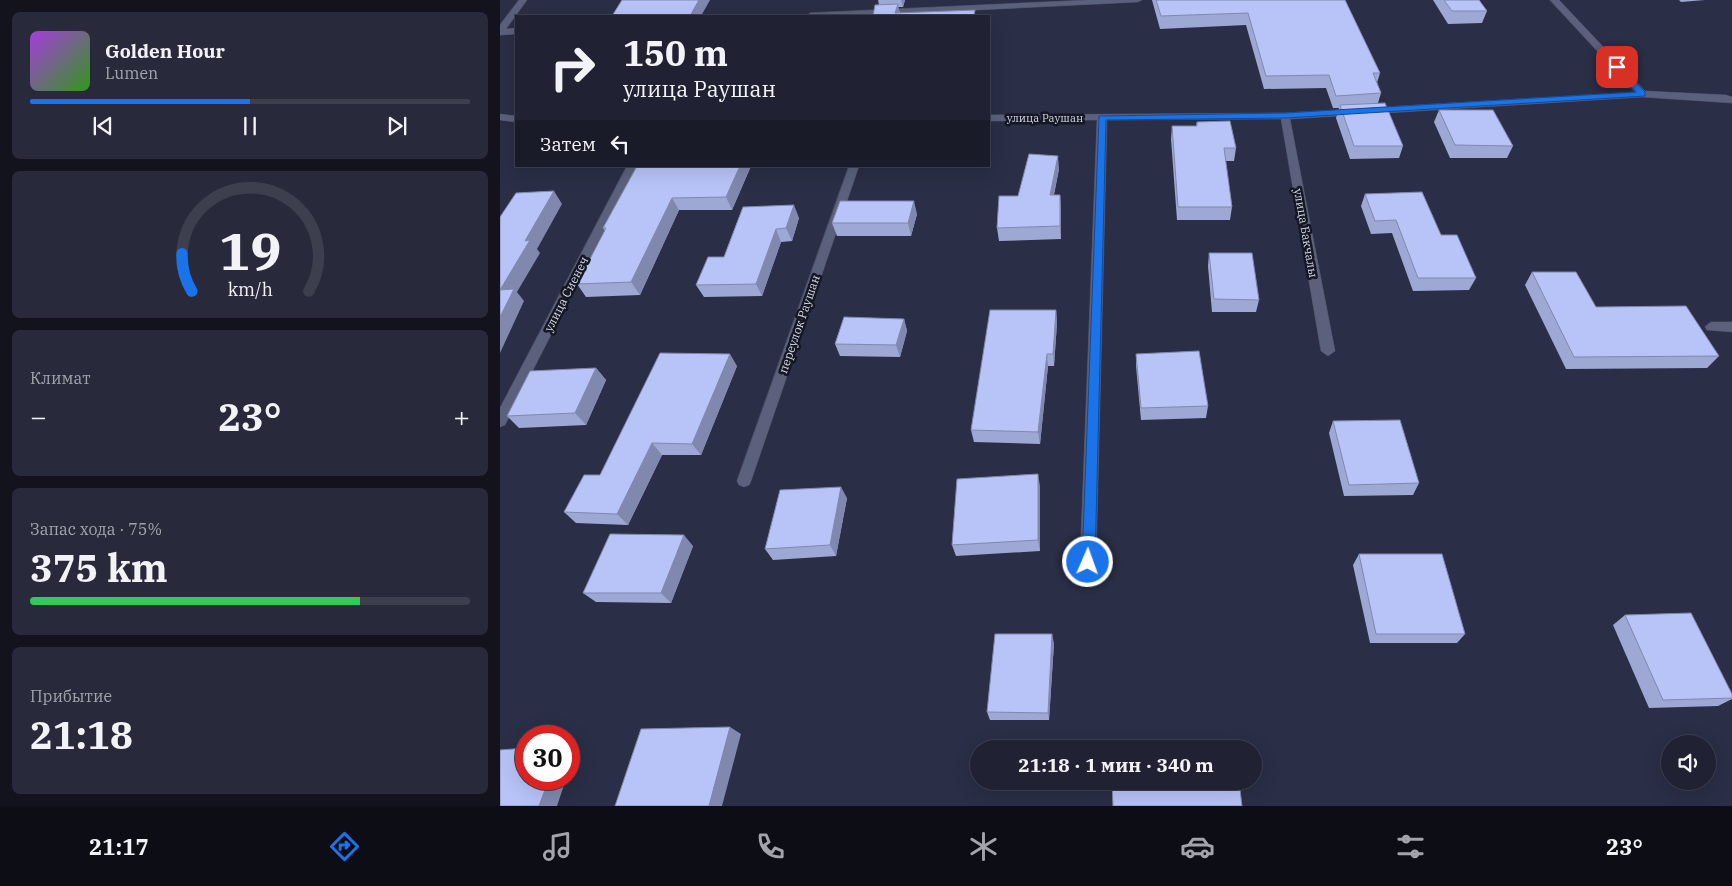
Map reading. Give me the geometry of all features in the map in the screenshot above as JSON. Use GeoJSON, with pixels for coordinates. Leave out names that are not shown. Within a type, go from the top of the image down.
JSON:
{"type":"FeatureCollection","features":[{"type":"Feature","properties":{"kind":"street"},"geometry":{"type":"LineString","coordinates":[[500,32],[523,0]]}},
{"type":"Feature","properties":{"kind":"street"},"geometry":{"type":"LineString","coordinates":[[830,15],[1138,0]]}},
{"type":"Feature","properties":{"kind":"street"},"geometry":{"type":"LineString","coordinates":[[1554,0],[1642,94]]}},
{"type":"Feature","properties":{"kind":"street"},"geometry":{"type":"LineString","coordinates":[[500,32],[515,31]]}},
{"type":"Feature","properties":{"kind":"street","name":"улица Раушан"},"geometry":{"type":"LineString","coordinates":[[990,118],[1285,116],[1642,94],[1726,98],[1732,100]]}},
{"type":"Feature","properties":{"kind":"street","name":"улица Бакчалы"},"geometry":{"type":"LineString","coordinates":[[1285,116],[1328,351]]}},
{"type":"Feature","properties":{"kind":"street"},"geometry":{"type":"LineString","coordinates":[[500,117],[515,119]]}},
{"type":"Feature","properties":{"kind":"street","name":"улица Раушан"},"geometry":{"type":"LineString","coordinates":[[1088,562],[1102,118]]}},
{"type":"Feature","properties":{"kind":"street","name":"улица Сиенеч"},"geometry":{"type":"LineString","coordinates":[[500,421],[631,167]]}},
{"type":"Feature","properties":{"kind":"street","name":"переулок Раушан"},"geometry":{"type":"LineString","coordinates":[[744,481],[854,167]]}},
{"type":"Feature","properties":{"kind":"street"},"geometry":{"type":"LineString","coordinates":[[1711,327],[1732,327]]}},
{"type":"Feature","properties":{"kind":"building"},"geometry":{"type":"Polygon","coordinates":[[[622,0],[699,0],[691,15],[613,15],[622,0]]]}},
{"type":"Feature","properties":{"kind":"building"},"geometry":{"type":"Polygon","coordinates":[[[1156,0],[1345,0],[1380,73],[1373,73],[1381,93],[1336,96],[1329,75],[1266,76],[1248,13],[1161,16],[1156,0]]]}},
{"type":"Feature","properties":{"kind":"building"},"geometry":{"type":"Polygon","coordinates":[[[1444,0],[1479,0],[1487,11],[1452,11],[1444,0]]]}},
{"type":"Feature","properties":{"kind":"building"},"geometry":{"type":"Polygon","coordinates":[[[898,4],[895,13],[975,10],[974,15],[873,15],[875,5],[898,4]]]}},
{"type":"Feature","properties":{"kind":"building"},"geometry":{"type":"Polygon","coordinates":[[[1385,103],[1403,146],[1354,146],[1340,105],[1385,103]]]}},
{"type":"Feature","properties":{"kind":"building"},"geometry":{"type":"Polygon","coordinates":[[[1439,110],[1493,110],[1513,146],[1455,145],[1439,110]]]}},
{"type":"Feature","properties":{"kind":"building"},"geometry":{"type":"Polygon","coordinates":[[[1230,121],[1236,148],[1224,148],[1232,207],[1178,207],[1172,126],[1197,126],[1197,122],[1230,121]]]}},
{"type":"Feature","properties":{"kind":"building"},"geometry":{"type":"Polygon","coordinates":[[[1029,154],[1058,156],[1050,195],[1060,195],[1060,226],[997,228],[999,196],[1018,196],[1029,154]]]}},
{"type":"Feature","properties":{"kind":"building"},"geometry":{"type":"Polygon","coordinates":[[[636,167],[740,167],[726,197],[672,198],[631,282],[577,284],[606,228],[603,228],[636,167]]]}},
{"type":"Feature","properties":{"kind":"building"},"geometry":{"type":"Polygon","coordinates":[[[554,191],[525,241],[530,240],[500,290],[500,217],[516,193],[554,191]]]}},
{"type":"Feature","properties":{"kind":"building"},"geometry":{"type":"Polygon","coordinates":[[[1422,192],[1441,235],[1457,235],[1476,278],[1418,278],[1396,220],[1375,221],[1365,194],[1422,192]]]}},
{"type":"Feature","properties":{"kind":"building"},"geometry":{"type":"Polygon","coordinates":[[[840,201],[914,201],[908,223],[832,223],[840,201]]]}},
{"type":"Feature","properties":{"kind":"building"},"geometry":{"type":"Polygon","coordinates":[[[794,205],[786,228],[776,229],[756,284],[696,285],[708,257],[724,257],[743,207],[794,205]]]}},
{"type":"Feature","properties":{"kind":"building"},"geometry":{"type":"Polygon","coordinates":[[[1209,253],[1252,253],[1259,300],[1214,299],[1209,253]]]}},
{"type":"Feature","properties":{"kind":"building"},"geometry":{"type":"Polygon","coordinates":[[[1532,272],[1576,272],[1596,307],[1686,306],[1719,356],[1574,357],[1532,272]]]}},
{"type":"Feature","properties":{"kind":"building"},"geometry":{"type":"Polygon","coordinates":[[[514,289],[500,317],[500,290],[514,289]]]}},
{"type":"Feature","properties":{"kind":"building"},"geometry":{"type":"Polygon","coordinates":[[[990,310],[1056,310],[1053,354],[1047,354],[1038,432],[971,430],[990,310]]]}},
{"type":"Feature","properties":{"kind":"building"},"geometry":{"type":"Polygon","coordinates":[[[844,317],[904,319],[896,345],[835,344],[844,317]]]}},
{"type":"Feature","properties":{"kind":"building"},"geometry":{"type":"Polygon","coordinates":[[[1199,351],[1208,406],[1141,408],[1136,354],[1199,351]]]}},
{"type":"Feature","properties":{"kind":"building"},"geometry":{"type":"Polygon","coordinates":[[[660,353],[730,354],[692,444],[652,443],[617,514],[564,512],[584,475],[600,475],[660,353]]]}},
{"type":"Feature","properties":{"kind":"building"},"geometry":{"type":"Polygon","coordinates":[[[596,368],[575,413],[507,416],[530,371],[596,368]]]}},
{"type":"Feature","properties":{"kind":"building"},"geometry":{"type":"Polygon","coordinates":[[[1400,420],[1419,483],[1349,485],[1333,421],[1400,420]]]}},
{"type":"Feature","properties":{"kind":"building"},"geometry":{"type":"Polygon","coordinates":[[[1038,474],[1038,540],[952,545],[957,479],[1038,474]]]}},
{"type":"Feature","properties":{"kind":"building"},"geometry":{"type":"Polygon","coordinates":[[[841,487],[830,545],[765,549],[780,490],[841,487]]]}},
{"type":"Feature","properties":{"kind":"building"},"geometry":{"type":"Polygon","coordinates":[[[610,534],[684,535],[661,593],[583,593],[610,534]]]}},
{"type":"Feature","properties":{"kind":"building"},"geometry":{"type":"Polygon","coordinates":[[[1359,554],[1442,554],[1465,634],[1376,634],[1359,554]]]}},
{"type":"Feature","properties":{"kind":"building"},"geometry":{"type":"Polygon","coordinates":[[[1691,613],[1732,694],[1732,698],[1663,700],[1625,615],[1691,613]]]}},
{"type":"Feature","properties":{"kind":"building"},"geometry":{"type":"Polygon","coordinates":[[[995,634],[1052,634],[1048,713],[987,712],[995,634]]]}},
{"type":"Feature","properties":{"kind":"building"},"geometry":{"type":"Polygon","coordinates":[[[730,727],[709,806],[615,806],[641,729],[730,727]]]}},
{"type":"Feature","properties":{"kind":"building"},"geometry":{"type":"Polygon","coordinates":[[[515,749],[515,790],[545,790],[539,806],[500,806],[500,750],[515,749]]]}},
{"type":"Feature","properties":{"kind":"building"},"geometry":{"type":"Polygon","coordinates":[[[1112,790],[1240,790],[1242,806],[1113,806],[1112,790]]]}},
{"type":"Feature","properties":{"kind":"route"},"geometry":{"type":"LineString","coordinates":[[1088,562],[1102,118],[1285,116],[1642,94],[1617,67]]}}]}
